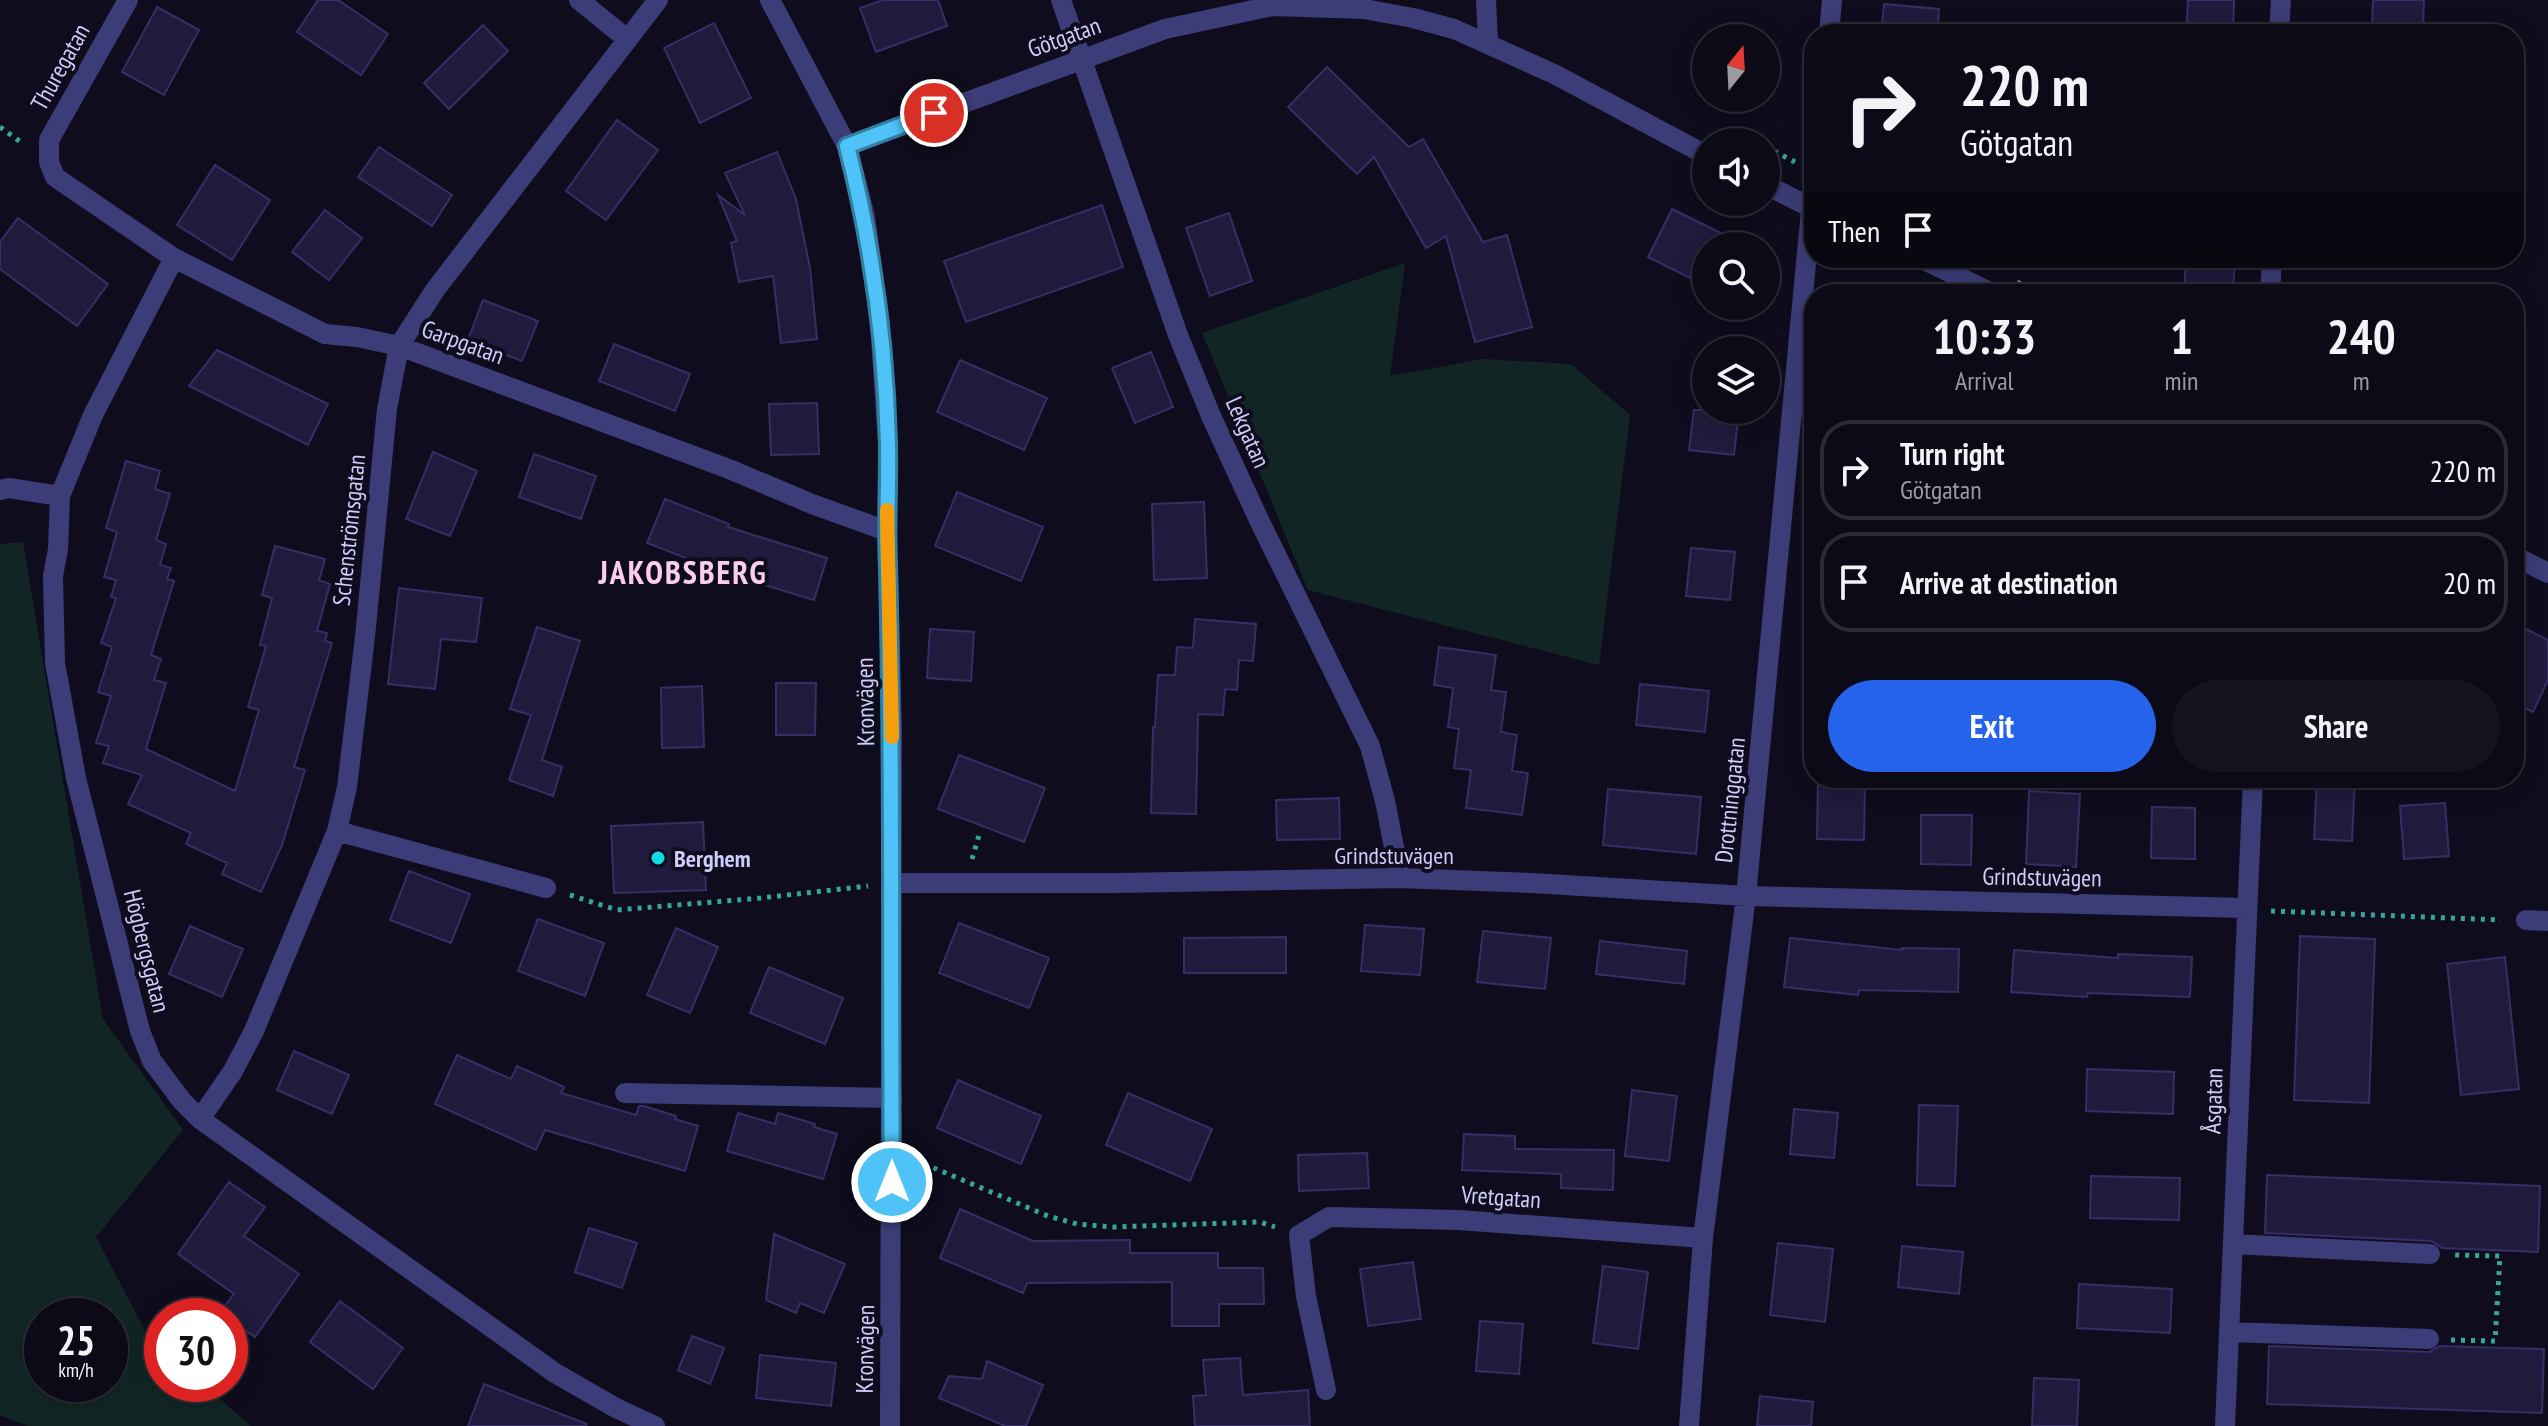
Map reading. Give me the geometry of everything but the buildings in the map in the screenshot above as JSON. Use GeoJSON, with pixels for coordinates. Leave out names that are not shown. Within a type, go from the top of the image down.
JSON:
{"type":"FeatureCollection","features":[{"type":"Feature","properties":{"kind":"street","name":"Thuregatan"},"geometry":{"type":"LineString","coordinates":[[49,162],[49,140],[128,0]]}},
{"type":"Feature","properties":{"kind":"street"},"geometry":{"type":"LineString","coordinates":[[579,0],[627,39]]}},
{"type":"Feature","properties":{"kind":"street","name":"Schenströmsgatan"},"geometry":{"type":"LineString","coordinates":[[200,1119],[233,1071],[254,1031],[337,831],[347,787],[387,409],[399,346],[435,290],[658,0]]}},
{"type":"Feature","properties":{"kind":"street","name":"Kronvägen"},"geometry":{"type":"LineString","coordinates":[[770,0],[847,146],[865,217],[880,323],[888,444],[893,883],[890,1426]]}},
{"type":"Feature","properties":{"kind":"street","name":"Lekgatan"},"geometry":{"type":"LineString","coordinates":[[1061,0],[1178,335],[1211,416],[1370,746],[1385,801],[1400,878]]}},
{"type":"Feature","properties":{"kind":"street"},"geometry":{"type":"LineString","coordinates":[[1486,0],[1488,43]]}},
{"type":"Feature","properties":{"kind":"street"},"geometry":{"type":"LineString","coordinates":[[1830,24],[1832,0]]}},
{"type":"Feature","properties":{"kind":"street"},"geometry":{"type":"LineString","coordinates":[[2280,24],[2281,0]]}},
{"type":"Feature","properties":{"kind":"street","name":"Götgatan"},"geometry":{"type":"LineString","coordinates":[[847,146],[1165,29],[1272,6],[1364,9],[1440,25],[1488,43],[1692,148]]}},
{"type":"Feature","properties":{"kind":"street","name":"Garpgatan"},"geometry":{"type":"LineString","coordinates":[[49,162],[55,177],[174,258],[325,334],[399,346],[887,531]]}},
{"type":"Feature","properties":{"kind":"street"},"geometry":{"type":"LineString","coordinates":[[1780,192],[1804,204]]}},
{"type":"Feature","properties":{"kind":"street","name":"Högbergsgatan"},"geometry":{"type":"LineString","coordinates":[[174,258],[93,415],[60,496],[58,549],[53,576],[55,663],[76,778],[140,1031],[152,1061],[200,1119],[555,1373],[655,1426]]}},
{"type":"Feature","properties":{"kind":"street"},"geometry":{"type":"LineString","coordinates":[[1941,268],[1973,284]]}},
{"type":"Feature","properties":{"kind":"street","name":"Drottninggatan"},"geometry":{"type":"LineString","coordinates":[[1689,1426],[1703,1238],[1746,896],[1804,291]]}},
{"type":"Feature","properties":{"kind":"street"},"geometry":{"type":"LineString","coordinates":[[0,490],[9,488],[60,496]]}},
{"type":"Feature","properties":{"kind":"street"},"geometry":{"type":"LineString","coordinates":[[2524,561],[2548,573]]}},
{"type":"Feature","properties":{"kind":"street","name":"Åsgatan"},"geometry":{"type":"LineString","coordinates":[[2225,1426],[2253,788]]}},
{"type":"Feature","properties":{"kind":"street"},"geometry":{"type":"LineString","coordinates":[[337,831],[546,888]]}},
{"type":"Feature","properties":{"kind":"street","name":"Grindstuvägen"},"geometry":{"type":"LineString","coordinates":[[893,883],[1400,878],[1746,896],[2247,908]]}},
{"type":"Feature","properties":{"kind":"street"},"geometry":{"type":"LineString","coordinates":[[2526,920],[2548,921]]}},
{"type":"Feature","properties":{"kind":"street"},"geometry":{"type":"LineString","coordinates":[[625,1093],[892,1098]]}},
{"type":"Feature","properties":{"kind":"street","name":"Vretgatan"},"geometry":{"type":"LineString","coordinates":[[1299,1235],[1329,1217],[1459,1220],[1703,1238]]}},
{"type":"Feature","properties":{"kind":"street"},"geometry":{"type":"LineString","coordinates":[[1299,1235],[1306,1296],[1326,1390]]}},
{"type":"Feature","properties":{"kind":"street"},"geometry":{"type":"LineString","coordinates":[[2233,1244],[2430,1254]]}},
{"type":"Feature","properties":{"kind":"street"},"geometry":{"type":"LineString","coordinates":[[2229,1332],[2429,1339]]}},
{"type":"Feature","properties":{"kind":"path"},"geometry":{"type":"LineString","coordinates":[[546,888],[617,910],[893,883]]}},
{"type":"Feature","properties":{"kind":"path"},"geometry":{"type":"LineString","coordinates":[[2247,908],[2294,914],[2526,920]]}},
{"type":"Feature","properties":{"kind":"path"},"geometry":{"type":"LineString","coordinates":[[891,1151],[1048,1216],[1077,1224],[1113,1227],[1260,1222],[1299,1235]]}},
{"type":"Feature","properties":{"kind":"path"},"geometry":{"type":"LineString","coordinates":[[2429,1339],[2495,1341],[2500,1256],[2430,1254]]}},
{"type":"Feature","properties":{"kind":"green space"},"geometry":{"type":"Polygon","coordinates":[[[1405,263],[1390,376],[1483,359],[1571,364],[1630,415],[1599,665],[1308,590],[1202,333],[1405,263]]]}},
{"type":"Feature","properties":{"kind":"green space"},"geometry":{"type":"Polygon","coordinates":[[[23,542],[103,1019],[183,1130],[96,1237],[144,1328],[144,1402],[224,1402],[251,1426],[28,1426],[0,1415],[0,544],[23,542]]]}},
{"type":"Feature","properties":{"kind":"slow traffic"},"geometry":{"type":"LineString","coordinates":[[887,510],[892,737]]}},
{"type":"Feature","properties":{"kind":"place","name":"Berghem"},"geometry":{"type":"Point","coordinates":[658,858]}},
{"type":"Feature","properties":{"kind":"district","name":"JAKOBSBERG"},"geometry":{"type":"Point","coordinates":[683,572]}},
{"type":"Feature","properties":{"kind":"route"},"geometry":{"type":"LineString","coordinates":[[892,1182],[893,883],[888,444],[880,323],[865,217],[847,146],[934,113]]}}]}
